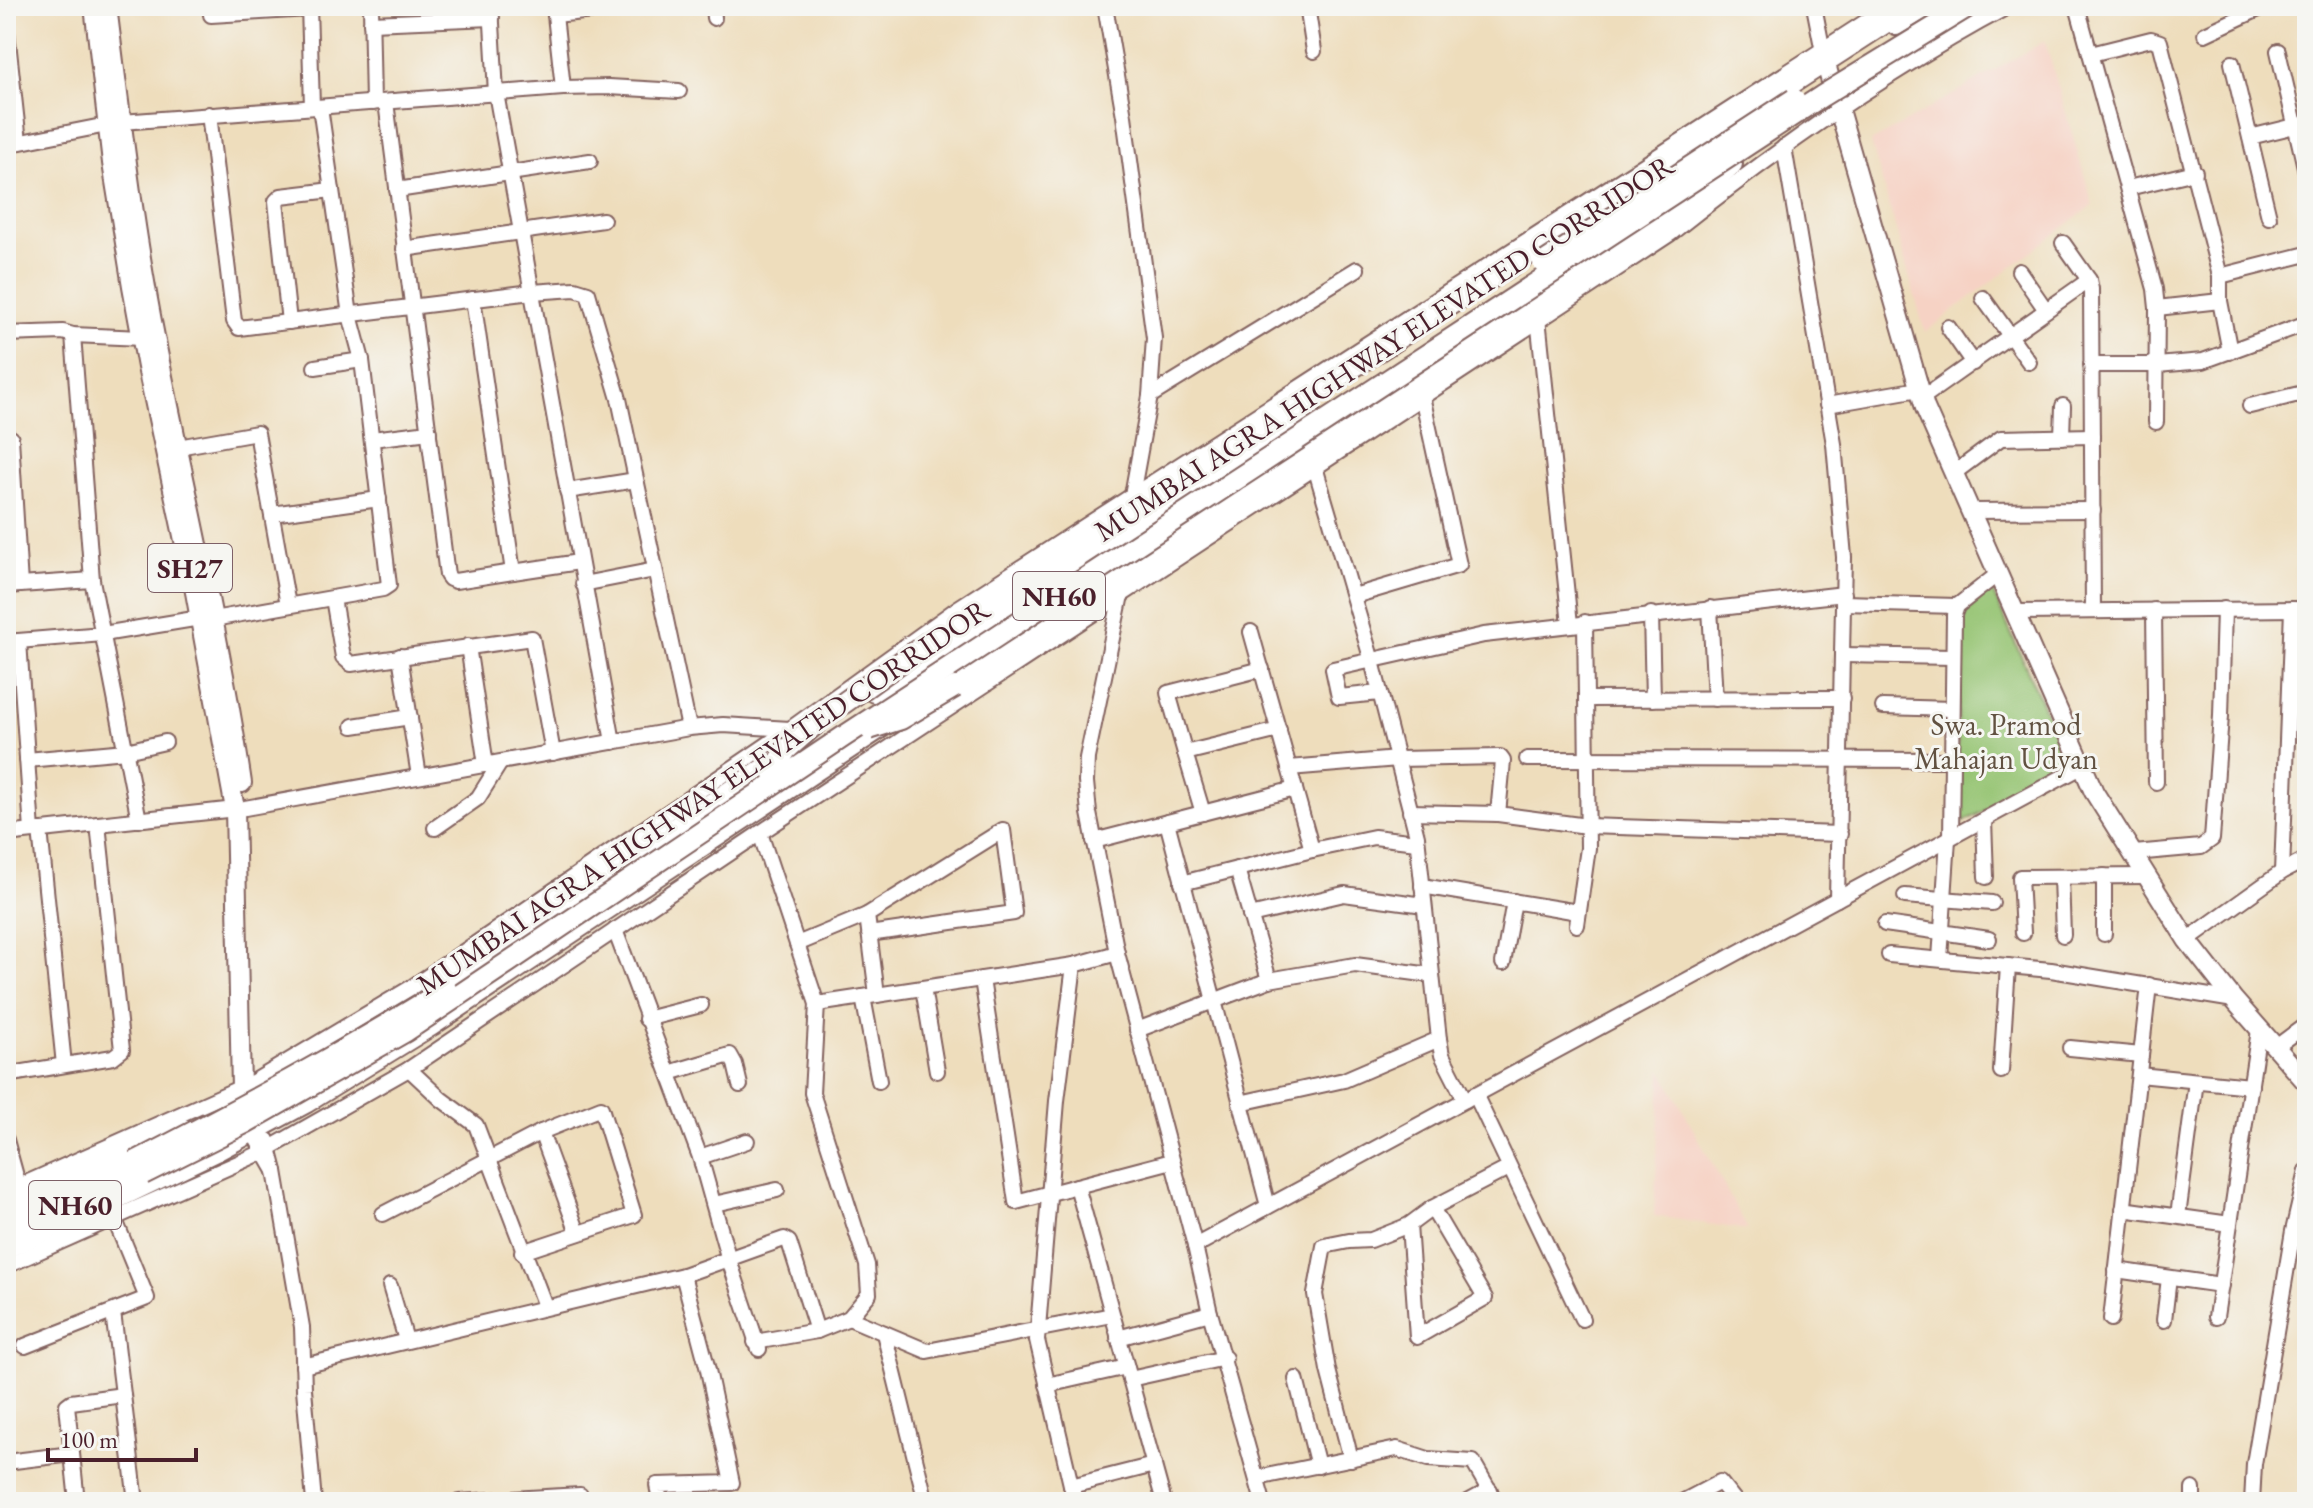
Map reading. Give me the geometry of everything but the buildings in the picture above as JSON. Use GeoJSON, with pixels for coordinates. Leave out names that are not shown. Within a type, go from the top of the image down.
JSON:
{"type":"FeatureCollection","features":[{"type":"Feature","properties":{"kind":"highway"},"geometry":{"type":"LineString","coordinates":[[773,772],[786,750],[820,720],[929,642],[1911,6]]}},
{"type":"Feature","properties":{"kind":"highway","name":"MUMBAI AGRA HIGHWAY ELEVATED CORRIDOR"},"geometry":{"type":"LineString","coordinates":[[139,1168],[377,1031],[1741,132],[1943,6]]}},
{"type":"Feature","properties":{"kind":"highway","name":"MUMBAI AGRA HIGHWAY ELEVATED CORRIDOR"},"geometry":{"type":"LineString","coordinates":[[139,1168],[245,1123],[406,1031],[843,737],[1822,96],[1967,12],[1993,6]]}},
{"type":"Feature","properties":{"kind":"highway"},"geometry":{"type":"LineString","coordinates":[[843,737],[901,719],[955,687],[1691,201],[1732,164]]}},
{"type":"Feature","properties":{"kind":"highway","name":"NH60"},"geometry":{"type":"LineString","coordinates":[[6,1219],[139,1168]]}},
{"type":"Feature","properties":{"kind":"highway","name":"NH60"},"geometry":{"type":"LineString","coordinates":[[6,1234],[139,1168]]}},
{"type":"Feature","properties":{"kind":"main road","name":"SH27"},"geometry":{"type":"LineString","coordinates":[[94,6],[153,326],[163,407],[206,618],[230,705],[240,809],[248,1091],[257,1131]]}},
{"type":"Feature","properties":{"kind":"main road","name":"SH27"},"geometry":{"type":"LineString","coordinates":[[107,6],[115,123],[142,338],[178,447],[206,618]]}},
{"type":"Feature","properties":{"kind":"main road"},"geometry":{"type":"LineString","coordinates":[[6,1205],[248,1091],[428,992],[1825,60],[1929,6]]}},
{"type":"Feature","properties":{"kind":"main road"},"geometry":{"type":"LineString","coordinates":[[6,1249],[97,1209],[257,1131],[432,1026],[1732,164],[1838,103],[1967,12],[1982,6]]}},
{"type":"Feature","properties":{"kind":"main road"},"geometry":{"type":"LineString","coordinates":[[1825,60],[1921,393],[2094,792],[2187,940],[2259,1030],[2307,1083]]}},
{"type":"Feature","properties":{"kind":"street"},"geometry":{"type":"LineString","coordinates":[[371,6],[379,102],[397,190],[448,577],[455,581],[579,562]]}},
{"type":"Feature","properties":{"kind":"street"},"geometry":{"type":"LineString","coordinates":[[563,88],[555,10],[640,6]]}},
{"type":"Feature","properties":{"kind":"street"},"geometry":{"type":"LineString","coordinates":[[1105,6],[1124,116],[1154,338],[1150,396],[1132,495]]}},
{"type":"Feature","properties":{"kind":"street"},"geometry":{"type":"LineString","coordinates":[[1307,6],[1314,51]]}},
{"type":"Feature","properties":{"kind":"street"},"geometry":{"type":"LineString","coordinates":[[1814,6],[1825,60]]}},
{"type":"Feature","properties":{"kind":"street"},"geometry":{"type":"LineString","coordinates":[[6,1140],[13,1190],[248,1091],[412,987],[790,729],[958,608],[1132,495],[1825,60],[1890,6]]}},
{"type":"Feature","properties":{"kind":"street"},"geometry":{"type":"LineString","coordinates":[[6,1266],[115,1220],[266,1150],[312,1127],[409,1069],[760,833],[1538,318],[1670,234],[1838,103],[2009,6]]}},
{"type":"Feature","properties":{"kind":"street"},"geometry":{"type":"LineString","coordinates":[[2077,6],[2155,289],[2156,422]]}},
{"type":"Feature","properties":{"kind":"street"},"geometry":{"type":"LineString","coordinates":[[2205,34],[2265,6]]}},
{"type":"Feature","properties":{"kind":"street"},"geometry":{"type":"LineString","coordinates":[[64,1065],[12,641],[103,634],[389,587],[362,360],[350,315],[332,190],[316,107],[309,7],[211,15]]}},
{"type":"Feature","properties":{"kind":"street"},"geometry":{"type":"LineString","coordinates":[[371,23],[438,13],[491,12],[496,93],[613,742]]}},
{"type":"Feature","properties":{"kind":"street"},"geometry":{"type":"LineString","coordinates":[[6,23],[13,144],[115,123],[209,114],[563,88],[679,91]]}},
{"type":"Feature","properties":{"kind":"street"},"geometry":{"type":"LineString","coordinates":[[2091,54],[2151,39],[2160,42],[2220,276],[2220,301],[2230,352]]}},
{"type":"Feature","properties":{"kind":"street"},"geometry":{"type":"LineString","coordinates":[[2278,51],[2301,125],[2307,176]]}},
{"type":"Feature","properties":{"kind":"street"},"geometry":{"type":"LineString","coordinates":[[2232,63],[2269,217]]}},
{"type":"Feature","properties":{"kind":"street"},"geometry":{"type":"LineString","coordinates":[[209,114],[236,325],[244,329],[532,292],[575,289],[588,293],[619,399],[689,728]]}},
{"type":"Feature","properties":{"kind":"street"},"geometry":{"type":"LineString","coordinates":[[2250,137],[2301,125]]}},
{"type":"Feature","properties":{"kind":"street"},"geometry":{"type":"LineString","coordinates":[[1784,147],[1827,405],[1844,557],[1837,899]]}},
{"type":"Feature","properties":{"kind":"street"},"geometry":{"type":"LineString","coordinates":[[397,190],[590,161]]}},
{"type":"Feature","properties":{"kind":"street"},"geometry":{"type":"LineString","coordinates":[[2128,188],[2195,172]]}},
{"type":"Feature","properties":{"kind":"street"},"geometry":{"type":"LineString","coordinates":[[289,322],[276,201],[281,196],[332,190]]}},
{"type":"Feature","properties":{"kind":"street"},"geometry":{"type":"LineString","coordinates":[[404,249],[603,220]]}},
{"type":"Feature","properties":{"kind":"street"},"geometry":{"type":"LineString","coordinates":[[2063,243],[2089,280],[2092,295],[2093,611]]}},
{"type":"Feature","properties":{"kind":"street"},"geometry":{"type":"LineString","coordinates":[[2220,276],[2307,254]]}},
{"type":"Feature","properties":{"kind":"street"},"geometry":{"type":"LineString","coordinates":[[1150,396],[1357,269]]}},
{"type":"Feature","properties":{"kind":"street"},"geometry":{"type":"LineString","coordinates":[[2019,271],[2046,310]]}},
{"type":"Feature","properties":{"kind":"street"},"geometry":{"type":"LineString","coordinates":[[1827,405],[1921,393],[1973,363],[2089,280]]}},
{"type":"Feature","properties":{"kind":"street"},"geometry":{"type":"LineString","coordinates":[[1983,298],[2029,362]]}},
{"type":"Feature","properties":{"kind":"street"},"geometry":{"type":"LineString","coordinates":[[473,299],[513,572]]}},
{"type":"Feature","properties":{"kind":"street"},"geometry":{"type":"LineString","coordinates":[[2157,308],[2220,301]]}},
{"type":"Feature","properties":{"kind":"street"},"geometry":{"type":"LineString","coordinates":[[1422,886],[1514,901],[1578,918],[1588,848],[1586,699],[1538,318]]}},
{"type":"Feature","properties":{"kind":"street"},"geometry":{"type":"LineString","coordinates":[[2091,365],[2203,361],[2307,323]]}},
{"type":"Feature","properties":{"kind":"street"},"geometry":{"type":"LineString","coordinates":[[1948,327],[1973,363]]}},
{"type":"Feature","properties":{"kind":"street"},"geometry":{"type":"LineString","coordinates":[[6,334],[63,332],[142,338]]}},
{"type":"Feature","properties":{"kind":"street"},"geometry":{"type":"LineString","coordinates":[[73,335],[92,580],[139,820]]}},
{"type":"Feature","properties":{"kind":"street"},"geometry":{"type":"LineString","coordinates":[[315,367],[362,360]]}},
{"type":"Feature","properties":{"kind":"street"},"geometry":{"type":"LineString","coordinates":[[2250,406],[2307,392]]}},
{"type":"Feature","properties":{"kind":"street"},"geometry":{"type":"LineString","coordinates":[[1354,596],[1459,565],[1422,396]]}},
{"type":"Feature","properties":{"kind":"street"},"geometry":{"type":"LineString","coordinates":[[2062,437],[2063,406]]}},
{"type":"Feature","properties":{"kind":"street"},"geometry":{"type":"LineString","coordinates":[[372,439],[429,432]]}},
{"type":"Feature","properties":{"kind":"street"},"geometry":{"type":"LineString","coordinates":[[178,447],[257,433],[288,605]]}},
{"type":"Feature","properties":{"kind":"street"},"geometry":{"type":"LineString","coordinates":[[1954,473],[2001,438],[2092,436]]}},
{"type":"Feature","properties":{"kind":"street"},"geometry":{"type":"LineString","coordinates":[[11,438],[13,585],[92,580]]}},
{"type":"Feature","properties":{"kind":"street"},"geometry":{"type":"LineString","coordinates":[[1315,467],[1372,661],[1417,842],[1442,1055],[1470,1097],[1509,1168],[1582,1319]]}},
{"type":"Feature","properties":{"kind":"street"},"geometry":{"type":"LineString","coordinates":[[567,491],[636,480]]}},
{"type":"Feature","properties":{"kind":"street"},"geometry":{"type":"LineString","coordinates":[[272,514],[379,499]]}},
{"type":"Feature","properties":{"kind":"street"},"geometry":{"type":"LineString","coordinates":[[1971,511],[2093,510]]}},
{"type":"Feature","properties":{"kind":"street"},"geometry":{"type":"LineString","coordinates":[[583,584],[655,570]]}},
{"type":"Feature","properties":{"kind":"street"},"geometry":{"type":"LineString","coordinates":[[1380,693],[1339,697],[1333,669],[1484,635],[1710,608],[1843,599],[1957,606],[1998,574]]}},
{"type":"Feature","properties":{"kind":"street"},"geometry":{"type":"LineString","coordinates":[[1121,595],[1087,758],[1086,796],[1117,953],[1210,1313],[1263,1502]]}},
{"type":"Feature","properties":{"kind":"street"},"geometry":{"type":"LineString","coordinates":[[333,598],[346,662],[351,664],[528,637],[533,640],[553,753]]}},
{"type":"Feature","properties":{"kind":"street"},"geometry":{"type":"LineString","coordinates":[[1940,959],[1950,838],[1953,657],[1957,606]]}},
{"type":"Feature","properties":{"kind":"street"},"geometry":{"type":"LineString","coordinates":[[1710,608],[1715,699]]}},
{"type":"Feature","properties":{"kind":"street"},"geometry":{"type":"LineString","coordinates":[[2134,853],[2201,847],[2212,839],[2221,716],[2224,609]]}},
{"type":"Feature","properties":{"kind":"street"},"geometry":{"type":"LineString","coordinates":[[2015,612],[2300,609],[2290,680],[2282,872]]}},
{"type":"Feature","properties":{"kind":"street"},"geometry":{"type":"LineString","coordinates":[[2154,610],[2156,782]]}},
{"type":"Feature","properties":{"kind":"street"},"geometry":{"type":"LineString","coordinates":[[1651,614],[1653,699]]}},
{"type":"Feature","properties":{"kind":"street"},"geometry":{"type":"LineString","coordinates":[[1251,632],[1312,850]]}},
{"type":"Feature","properties":{"kind":"street"},"geometry":{"type":"LineString","coordinates":[[435,828],[482,794],[493,764],[468,646]]}},
{"type":"Feature","properties":{"kind":"street"},"geometry":{"type":"LineString","coordinates":[[1842,655],[1953,657]]}},
{"type":"Feature","properties":{"kind":"street"},"geometry":{"type":"LineString","coordinates":[[400,656],[419,776]]}},
{"type":"Feature","properties":{"kind":"street"},"geometry":{"type":"LineString","coordinates":[[1203,813],[1168,693],[1262,669]]}},
{"type":"Feature","properties":{"kind":"street"},"geometry":{"type":"LineString","coordinates":[[2290,680],[2307,680]]}},
{"type":"Feature","properties":{"kind":"street"},"geometry":{"type":"LineString","coordinates":[[1586,699],[1842,698]]}},
{"type":"Feature","properties":{"kind":"street"},"geometry":{"type":"LineString","coordinates":[[1883,707],[1952,709]]}},
{"type":"Feature","properties":{"kind":"street"},"geometry":{"type":"LineString","coordinates":[[353,726],[410,717]]}},
{"type":"Feature","properties":{"kind":"street"},"geometry":{"type":"LineString","coordinates":[[6,834],[240,809],[689,728],[723,725],[790,729]]}},
{"type":"Feature","properties":{"kind":"street"},"geometry":{"type":"LineString","coordinates":[[1185,753],[1279,730]]}},
{"type":"Feature","properties":{"kind":"street"},"geometry":{"type":"LineString","coordinates":[[27,760],[126,751],[165,742]]}},
{"type":"Feature","properties":{"kind":"street"},"geometry":{"type":"LineString","coordinates":[[1289,768],[1398,759],[1500,757],[1503,761],[1498,814]]}},
{"type":"Feature","properties":{"kind":"street"},"geometry":{"type":"LineString","coordinates":[[1527,759],[1951,760]]}},
{"type":"Feature","properties":{"kind":"street"},"geometry":{"type":"LineString","coordinates":[[1195,1246],[2083,766]]}},
{"type":"Feature","properties":{"kind":"street"},"geometry":{"type":"LineString","coordinates":[[1094,841],[1295,789]]}},
{"type":"Feature","properties":{"kind":"street"},"geometry":{"type":"LineString","coordinates":[[1410,812],[1498,814],[1587,826],[1840,834]]}},
{"type":"Feature","properties":{"kind":"street"},"geometry":{"type":"LineString","coordinates":[[1984,820],[1986,877]]}},
{"type":"Feature","properties":{"kind":"street"},"geometry":{"type":"LineString","coordinates":[[1167,822],[1268,1206]]}},
{"type":"Feature","properties":{"kind":"street"},"geometry":{"type":"LineString","coordinates":[[6,1075],[113,1057],[120,1053],[123,1046],[98,824]]}},
{"type":"Feature","properties":{"kind":"street"},"geometry":{"type":"LineString","coordinates":[[797,944],[867,915],[1003,830],[1014,913],[869,934]]}},
{"type":"Feature","properties":{"kind":"street"},"geometry":{"type":"LineString","coordinates":[[615,930],[700,1157],[757,1346],[817,1331],[849,1318],[869,1294],[867,1265],[812,1093],[817,1004],[760,833]]}},
{"type":"Feature","properties":{"kind":"street"},"geometry":{"type":"LineString","coordinates":[[1182,883],[1374,837],[1417,842]]}},
{"type":"Feature","properties":{"kind":"street"},"geometry":{"type":"LineString","coordinates":[[2187,940],[2282,872],[2307,859]]}},
{"type":"Feature","properties":{"kind":"street"},"geometry":{"type":"LineString","coordinates":[[1237,869],[1269,980]]}},
{"type":"Feature","properties":{"kind":"street"},"geometry":{"type":"LineString","coordinates":[[2104,876],[2104,934]]}},
{"type":"Feature","properties":{"kind":"street"},"geometry":{"type":"LineString","coordinates":[[2023,933],[2020,877],[2147,876]]}},
{"type":"Feature","properties":{"kind":"street"},"geometry":{"type":"LineString","coordinates":[[2061,877],[2063,935]]}},
{"type":"Feature","properties":{"kind":"street"},"geometry":{"type":"LineString","coordinates":[[1250,916],[1344,894],[1424,905]]}},
{"type":"Feature","properties":{"kind":"street"},"geometry":{"type":"LineString","coordinates":[[1905,896],[1992,903]]}},
{"type":"Feature","properties":{"kind":"street"},"geometry":{"type":"LineString","coordinates":[[1503,963],[1514,901]]}},
{"type":"Feature","properties":{"kind":"street"},"geometry":{"type":"LineString","coordinates":[[867,915],[870,996],[879,1081]]}},
{"type":"Feature","properties":{"kind":"street"},"geometry":{"type":"LineString","coordinates":[[1885,924],[1989,939]]}},
{"type":"Feature","properties":{"kind":"street"},"geometry":{"type":"LineString","coordinates":[[817,1004],[1074,965],[1117,953]]}},
{"type":"Feature","properties":{"kind":"street"},"geometry":{"type":"LineString","coordinates":[[1889,955],[2008,966],[2234,1000]]}},
{"type":"Feature","properties":{"kind":"street"},"geometry":{"type":"LineString","coordinates":[[1074,965],[1048,1194],[1037,1340],[1075,1502]]}},
{"type":"Feature","properties":{"kind":"street"},"geometry":{"type":"LineString","coordinates":[[1137,1030],[1269,980],[1355,965],[1431,975]]}},
{"type":"Feature","properties":{"kind":"street"},"geometry":{"type":"LineString","coordinates":[[2001,1071],[2008,966]]}},
{"type":"Feature","properties":{"kind":"street"},"geometry":{"type":"LineString","coordinates":[[982,979],[1016,1202],[1172,1161]]}},
{"type":"Feature","properties":{"kind":"street"},"geometry":{"type":"LineString","coordinates":[[2111,1319],[2149,985]]}},
{"type":"Feature","properties":{"kind":"street"},"geometry":{"type":"LineString","coordinates":[[923,988],[937,1071]]}},
{"type":"Feature","properties":{"kind":"street"},"geometry":{"type":"LineString","coordinates":[[646,1019],[701,1005]]}},
{"type":"Feature","properties":{"kind":"street"},"geometry":{"type":"LineString","coordinates":[[2276,1047],[2307,1024]]}},
{"type":"Feature","properties":{"kind":"street"},"geometry":{"type":"LineString","coordinates":[[2216,1317],[2259,1030]]}},
{"type":"Feature","properties":{"kind":"street"},"geometry":{"type":"LineString","coordinates":[[1240,1103],[1344,1080],[1439,1039]]}},
{"type":"Feature","properties":{"kind":"street"},"geometry":{"type":"LineString","coordinates":[[2070,1048],[2141,1055]]}},
{"type":"Feature","properties":{"kind":"street"},"geometry":{"type":"LineString","coordinates":[[669,1073],[730,1055],[740,1085]]}},
{"type":"Feature","properties":{"kind":"street"},"geometry":{"type":"LineString","coordinates":[[409,1069],[441,1099],[476,1125],[545,1306]]}},
{"type":"Feature","properties":{"kind":"street"},"geometry":{"type":"LineString","coordinates":[[2139,1075],[2251,1086]]}},
{"type":"Feature","properties":{"kind":"street"},"geometry":{"type":"LineString","coordinates":[[2178,1216],[2196,1081]]}},
{"type":"Feature","properties":{"kind":"street"},"geometry":{"type":"LineString","coordinates":[[383,1214],[541,1132],[601,1108],[634,1215],[522,1252]]}},
{"type":"Feature","properties":{"kind":"street"},"geometry":{"type":"LineString","coordinates":[[257,1131],[275,1171],[302,1327],[314,1502]]}},
{"type":"Feature","properties":{"kind":"street"},"geometry":{"type":"LineString","coordinates":[[541,1132],[578,1233]]}},
{"type":"Feature","properties":{"kind":"street"},"geometry":{"type":"LineString","coordinates":[[700,1157],[747,1141]]}},
{"type":"Feature","properties":{"kind":"street"},"geometry":{"type":"LineString","coordinates":[[1351,1459],[1328,1370],[1315,1294],[1324,1246],[1371,1240],[1409,1225],[1432,1208],[1509,1168]]}},
{"type":"Feature","properties":{"kind":"street"},"geometry":{"type":"LineString","coordinates":[[2252,1502],[2254,1464],[2300,1232],[2307,1171]]}},
{"type":"Feature","properties":{"kind":"street"},"geometry":{"type":"LineString","coordinates":[[1077,1186],[1164,1502]]}},
{"type":"Feature","properties":{"kind":"street"},"geometry":{"type":"LineString","coordinates":[[714,1204],[777,1190]]}},
{"type":"Feature","properties":{"kind":"street"},"geometry":{"type":"LineString","coordinates":[[1409,1225],[1417,1337],[1485,1298],[1432,1208]]}},
{"type":"Feature","properties":{"kind":"street"},"geometry":{"type":"LineString","coordinates":[[2123,1209],[2230,1224]]}},
{"type":"Feature","properties":{"kind":"street"},"geometry":{"type":"LineString","coordinates":[[25,1346],[147,1298],[115,1220]]}},
{"type":"Feature","properties":{"kind":"street"},"geometry":{"type":"LineString","coordinates":[[303,1366],[683,1275],[781,1240],[788,1240],[817,1331]]}},
{"type":"Feature","properties":{"kind":"street"},"geometry":{"type":"LineString","coordinates":[[2116,1270],[2221,1285]]}},
{"type":"Feature","properties":{"kind":"street"},"geometry":{"type":"LineString","coordinates":[[660,1502],[657,1485],[732,1483],[708,1370],[683,1275]]}},
{"type":"Feature","properties":{"kind":"street"},"geometry":{"type":"LineString","coordinates":[[2164,1320],[2169,1278]]}},
{"type":"Feature","properties":{"kind":"street"},"geometry":{"type":"LineString","coordinates":[[390,1286],[406,1340]]}},
{"type":"Feature","properties":{"kind":"street"},"geometry":{"type":"LineString","coordinates":[[113,1312],[136,1502]]}},
{"type":"Feature","properties":{"kind":"street"},"geometry":{"type":"LineString","coordinates":[[1118,1338],[1210,1313]]}},
{"type":"Feature","properties":{"kind":"street"},"geometry":{"type":"LineString","coordinates":[[849,1318],[927,1351],[1112,1315]]}},
{"type":"Feature","properties":{"kind":"street"},"geometry":{"type":"LineString","coordinates":[[884,1333],[926,1502]]}},
{"type":"Feature","properties":{"kind":"street"},"geometry":{"type":"LineString","coordinates":[[1047,1385],[1225,1358]]}},
{"type":"Feature","properties":{"kind":"street"},"geometry":{"type":"LineString","coordinates":[[1296,1379],[1318,1466]]}},
{"type":"Feature","properties":{"kind":"street"},"geometry":{"type":"LineString","coordinates":[[77,1502],[69,1403],[123,1395]]}},
{"type":"Feature","properties":{"kind":"street"},"geometry":{"type":"LineString","coordinates":[[1257,1478],[1397,1449],[1428,1459],[1473,1462],[1493,1496],[1468,1502]]}},
{"type":"Feature","properties":{"kind":"street"},"geometry":{"type":"LineString","coordinates":[[6,1462],[72,1454]]}},
{"type":"Feature","properties":{"kind":"street"},"geometry":{"type":"LineString","coordinates":[[1071,1486],[1154,1465]]}},
{"type":"Feature","properties":{"kind":"street"},"geometry":{"type":"LineString","coordinates":[[1682,1502],[1720,1482],[1736,1502]]}},
{"type":"Feature","properties":{"kind":"street"},"geometry":{"type":"LineString","coordinates":[[459,1502],[580,1495],[582,1502]]}},
{"type":"Feature","properties":{"kind":"shaded area"},"geometry":{"type":"Polygon","coordinates":[[[2045,41],[2093,205],[1925,332],[1871,142],[2045,41]]]}},
{"type":"Feature","properties":{"kind":"shaded area"},"geometry":{"type":"Polygon","coordinates":[[[1661,1069],[1748,1230],[1654,1216],[1661,1069]]]}},
{"type":"Feature","properties":{"kind":"green space","name":"Swa. Pramod Mahajan Udyan"},"geometry":{"type":"Polygon","coordinates":[[[1991,588],[2069,764],[1964,822],[1958,799],[1958,653],[1963,616],[1991,588]]]}}]}
